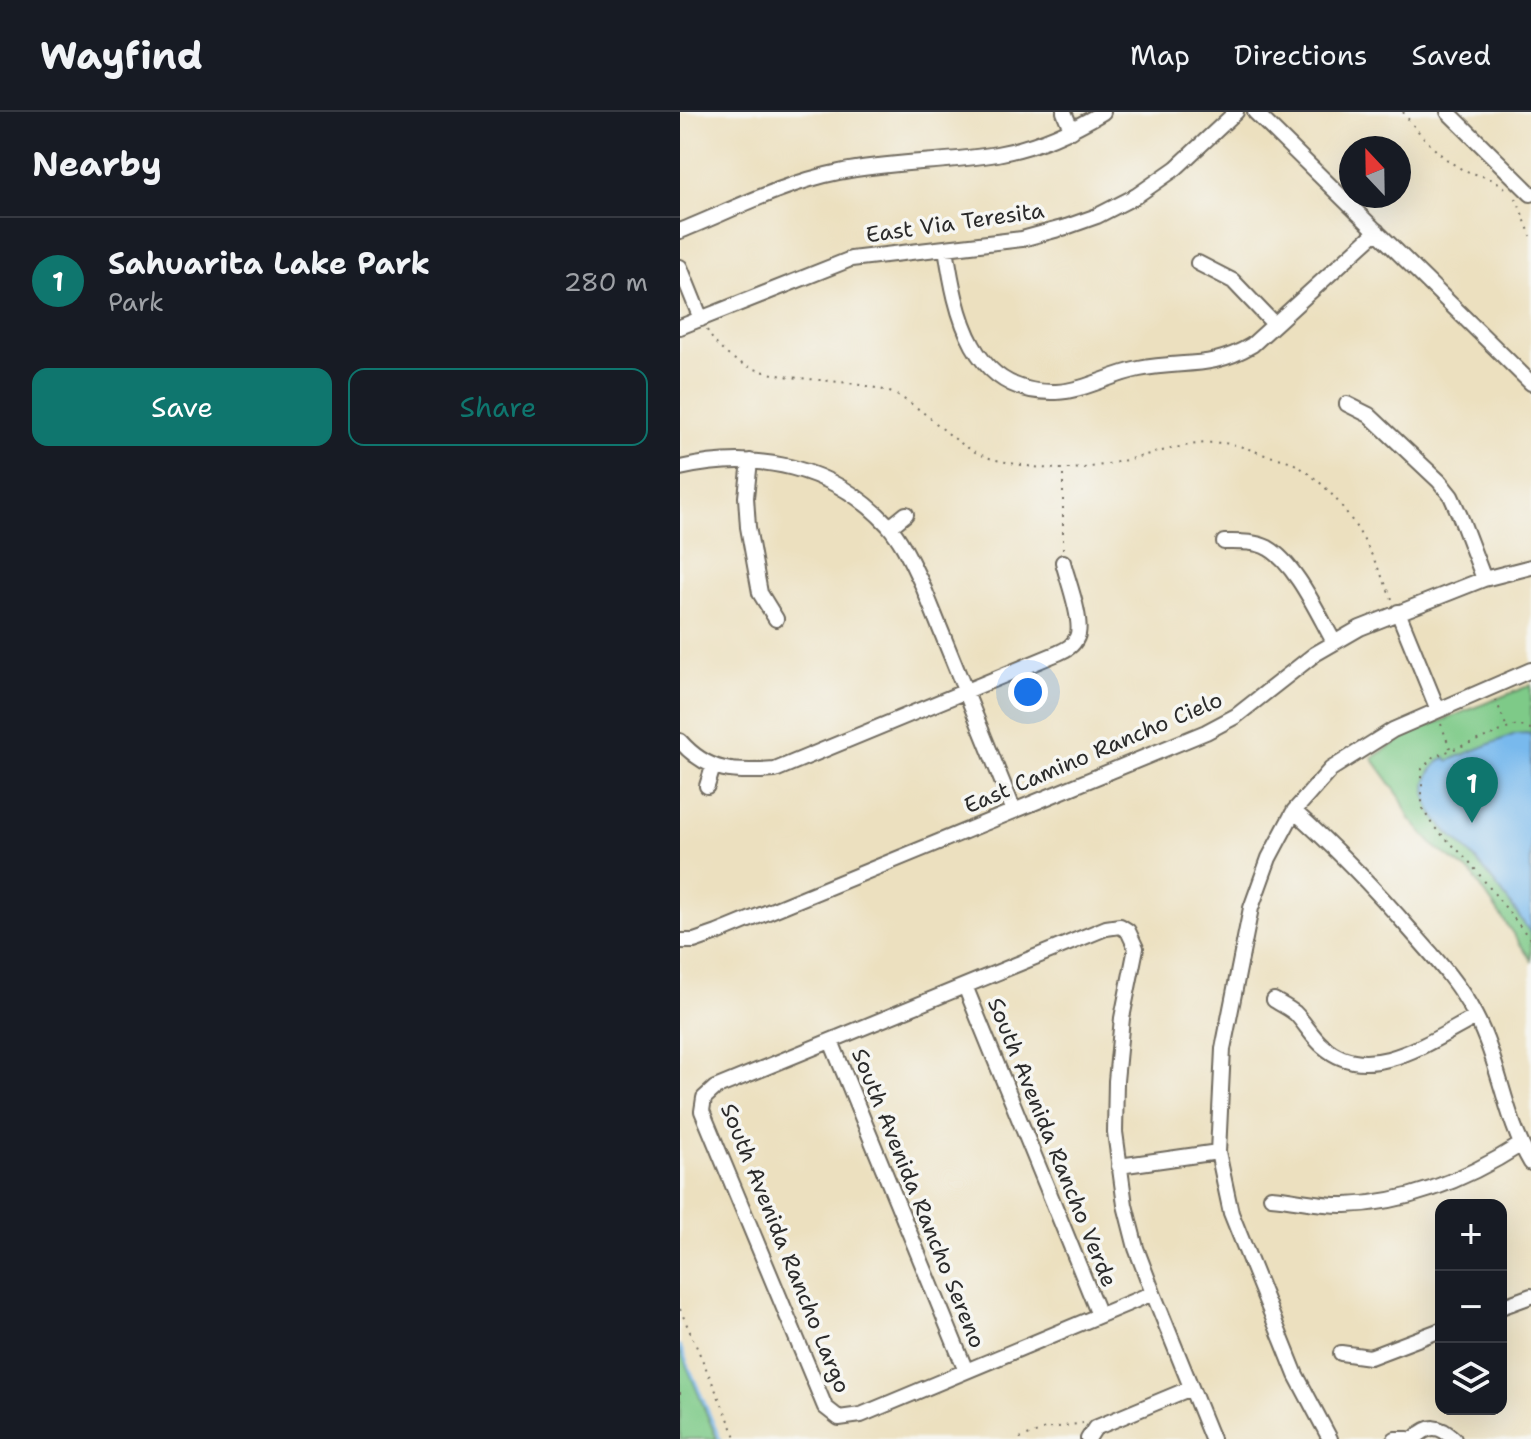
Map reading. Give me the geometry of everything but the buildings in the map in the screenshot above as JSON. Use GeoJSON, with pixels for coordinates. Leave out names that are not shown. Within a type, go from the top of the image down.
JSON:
{"type":"FeatureCollection","features":[{"type":"Feature","properties":{"kind":"street"},"geometry":{"type":"LineString","coordinates":[[1064,112],[1072,131]]}},
{"type":"Feature","properties":{"kind":"street"},"geometry":{"type":"LineString","coordinates":[[680,231],[808,179],[843,171],[996,154],[1072,131],[1103,112]]}},
{"type":"Feature","properties":{"kind":"street","name":"East Via Teresita"},"geometry":{"type":"LineString","coordinates":[[680,327],[851,259],[1022,239],[1097,216],[1136,196],[1176,168],[1236,112]]}},
{"type":"Feature","properties":{"kind":"street"},"geometry":{"type":"LineString","coordinates":[[1255,112],[1531,383]]}},
{"type":"Feature","properties":{"kind":"street"},"geometry":{"type":"LineString","coordinates":[[1448,112],[1531,194]]}},
{"type":"Feature","properties":{"kind":"street"},"geometry":{"type":"LineString","coordinates":[[946,248],[962,323],[972,348],[988,366],[1008,381],[1034,391],[1059,392],[1155,365],[1209,363],[1231,357],[1252,345],[1377,231]]}},
{"type":"Feature","properties":{"kind":"street"},"geometry":{"type":"LineString","coordinates":[[1198,263],[1233,281],[1274,324]]}},
{"type":"Feature","properties":{"kind":"street"},"geometry":{"type":"LineString","coordinates":[[680,267],[701,319]]}},
{"type":"Feature","properties":{"kind":"street"},"geometry":{"type":"LineString","coordinates":[[1347,404],[1369,415],[1445,488],[1460,516],[1484,579]]}},
{"type":"Feature","properties":{"kind":"street"},"geometry":{"type":"LineString","coordinates":[[680,468],[714,460],[795,467],[833,482],[890,527],[907,552],[922,584],[1014,811]]}},
{"type":"Feature","properties":{"kind":"street"},"geometry":{"type":"LineString","coordinates":[[750,461],[746,497],[748,527],[760,593],[776,619]]}},
{"type":"Feature","properties":{"kind":"street"},"geometry":{"type":"LineString","coordinates":[[890,527],[906,514]]}},
{"type":"Feature","properties":{"kind":"street"},"geometry":{"type":"LineString","coordinates":[[1224,542],[1249,542],[1267,547],[1285,562],[1334,642]]}},
{"type":"Feature","properties":{"kind":"street"},"geometry":{"type":"LineString","coordinates":[[680,741],[691,754],[713,767],[741,773],[775,770],[1058,653],[1070,647],[1080,627],[1063,562]]}},
{"type":"Feature","properties":{"kind":"street","name":"East Camino Rancho Cielo"},"geometry":{"type":"LineString","coordinates":[[680,941],[694,941],[717,933],[1206,732],[1236,716],[1291,671],[1334,642],[1398,612],[1484,579],[1531,567]]}},
{"type":"Feature","properties":{"kind":"street"},"geometry":{"type":"LineString","coordinates":[[1398,612],[1437,711]]}},
{"type":"Feature","properties":{"kind":"street"},"geometry":{"type":"LineString","coordinates":[[1330,1439],[1296,1375],[1231,1213],[1218,1152],[1223,1049],[1251,908],[1269,858],[1294,811],[1331,769],[1393,730],[1531,670]]}},
{"type":"Feature","properties":{"kind":"street"},"geometry":{"type":"LineString","coordinates":[[707,786],[713,767]]}},
{"type":"Feature","properties":{"kind":"street"},"geometry":{"type":"LineString","coordinates":[[1294,811],[1359,870],[1442,966],[1476,1017],[1492,1055],[1520,1145],[1531,1163]]}},
{"type":"Feature","properties":{"kind":"street"},"geometry":{"type":"LineString","coordinates":[[831,1041],[1106,928],[1120,926],[1128,931],[1136,948],[1122,1018],[1116,1081],[1115,1132],[1119,1166],[1136,1248],[1212,1439]]}},
{"type":"Feature","properties":{"kind":"street","name":"South Avenida Rancho Verde"},"geometry":{"type":"LineString","coordinates":[[965,986],[1099,1315]]}},
{"type":"Feature","properties":{"kind":"street"},"geometry":{"type":"LineString","coordinates":[[1274,1000],[1294,1012],[1318,1051],[1370,1062],[1400,1056],[1476,1017]]}},
{"type":"Feature","properties":{"kind":"street","name":"South Avenida Rancho Largo"},"geometry":{"type":"LineString","coordinates":[[831,1041],[715,1088],[704,1098],[702,1111],[825,1407],[831,1414],[839,1418],[861,1415],[966,1371]]}},
{"type":"Feature","properties":{"kind":"street","name":"South Avenida Rancho Sereno"},"geometry":{"type":"LineString","coordinates":[[831,1041],[966,1371]]}},
{"type":"Feature","properties":{"kind":"street"},"geometry":{"type":"LineString","coordinates":[[1271,1197],[1343,1205],[1387,1201],[1429,1191],[1483,1169],[1520,1145]]}},
{"type":"Feature","properties":{"kind":"street"},"geometry":{"type":"LineString","coordinates":[[1119,1166],[1218,1152]]}},
{"type":"Feature","properties":{"kind":"street"},"geometry":{"type":"LineString","coordinates":[[966,1371],[1153,1293]]}},
{"type":"Feature","properties":{"kind":"street"},"geometry":{"type":"LineString","coordinates":[[1507,1305],[1531,1296]]}},
{"type":"Feature","properties":{"kind":"street"},"geometry":{"type":"LineString","coordinates":[[1341,1353],[1370,1357],[1435,1332]]}},
{"type":"Feature","properties":{"kind":"street"},"geometry":{"type":"LineString","coordinates":[[1088,1439],[1095,1428],[1191,1388]]}},
{"type":"Feature","properties":{"kind":"street"},"geometry":{"type":"LineString","coordinates":[[1395,1439],[1411,1439],[1433,1427],[1441,1427],[1454,1439]]}},
{"type":"Feature","properties":{"kind":"path"},"geometry":{"type":"LineString","coordinates":[[1403,112],[1422,137],[1458,167],[1498,181],[1507,189]]}},
{"type":"Feature","properties":{"kind":"path"},"geometry":{"type":"LineString","coordinates":[[1515,197],[1531,236]]}},
{"type":"Feature","properties":{"kind":"path"},"geometry":{"type":"LineString","coordinates":[[701,319],[715,345],[741,363],[784,376],[878,388],[899,396],[921,411],[950,438],[977,455],[1020,465],[1063,469],[1213,442],[1240,444],[1288,461],[1314,477],[1358,526],[1398,612]]}},
{"type":"Feature","properties":{"kind":"path"},"geometry":{"type":"LineString","coordinates":[[1063,469],[1063,562]]}},
{"type":"Feature","properties":{"kind":"path"},"geometry":{"type":"LineString","coordinates":[[1490,688],[1507,729]]}},
{"type":"Feature","properties":{"kind":"path"},"geometry":{"type":"LineString","coordinates":[[1437,711],[1451,749]]}},
{"type":"Feature","properties":{"kind":"path"},"geometry":{"type":"LineString","coordinates":[[1531,729],[1517,725],[1451,749],[1433,757],[1422,769],[1422,808],[1426,818],[1467,859],[1531,940]]}},
{"type":"Feature","properties":{"kind":"path"},"geometry":{"type":"LineString","coordinates":[[680,1309],[737,1439]]}},
{"type":"Feature","properties":{"kind":"path"},"geometry":{"type":"LineString","coordinates":[[680,1392],[680,1401]]}},
{"type":"Feature","properties":{"kind":"green space"},"geometry":{"type":"Polygon","coordinates":[[[1531,685],[1531,960],[1472,874],[1434,846],[1410,819],[1400,797],[1372,758],[1411,733],[1531,685]]]}},
{"type":"Feature","properties":{"kind":"green space"},"geometry":{"type":"Polygon","coordinates":[[[680,1349],[717,1439],[680,1439],[680,1349]]]}},
{"type":"Feature","properties":{"kind":"water"},"geometry":{"type":"Polygon","coordinates":[[[1515,734],[1531,735],[1531,934],[1481,867],[1442,827],[1430,809],[1426,787],[1432,769],[1446,757],[1448,761],[1515,734]]]}},
{"type":"Feature","properties":{"kind":"waterway"},"geometry":{"type":"LineString","coordinates":[[680,1346],[720,1439]]}},
{"type":"Feature","properties":{"kind":"place","name":"Sahuarita Lake Park"},"geometry":{"type":"Point","coordinates":[1472,823]}}]}
